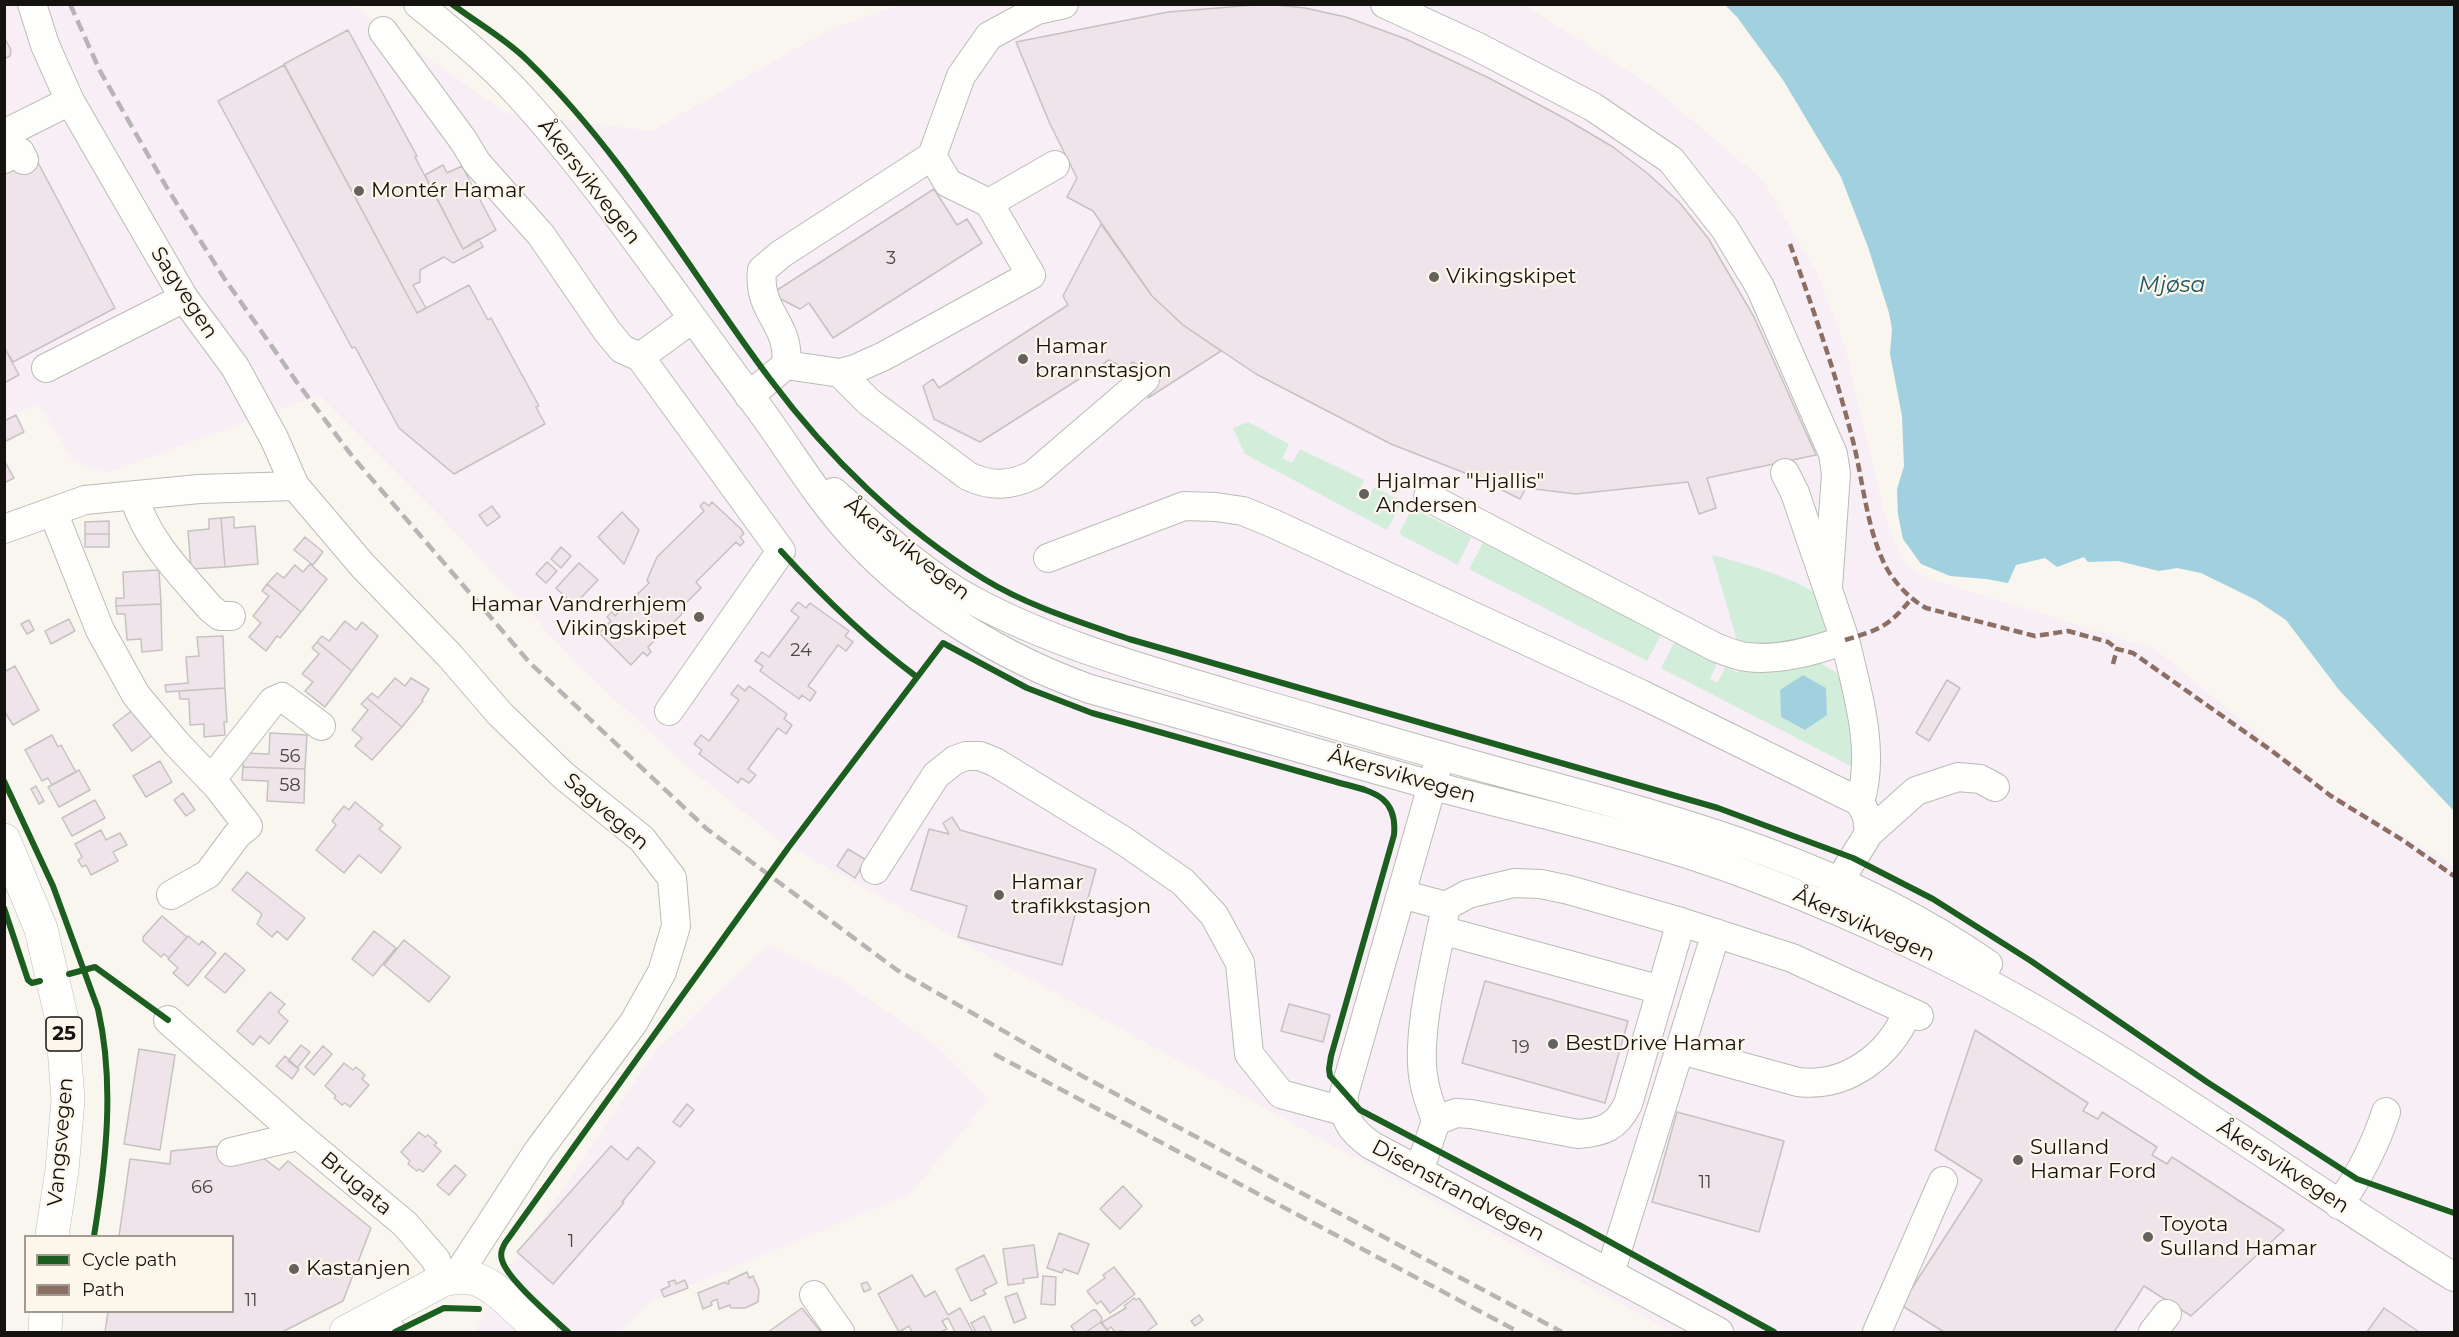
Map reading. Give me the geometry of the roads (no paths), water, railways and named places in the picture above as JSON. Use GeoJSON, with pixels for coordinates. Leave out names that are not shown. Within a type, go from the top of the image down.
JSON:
{"type":"FeatureCollection","features":[{"type":"Feature","properties":{"kind":"main road","name":"Vangsvegen"},"geometry":{"type":"LineString","coordinates":[[4,840],[42,929],[62,1020],[68,1100],[62,1170],[52,1235]]}},
{"type":"Feature","properties":{"kind":"main road"},"geometry":{"type":"LineString","coordinates":[[346,1332],[386,1323],[449,1278],[471,1277],[495,1290],[541,1332]]}},
{"type":"Feature","properties":{"kind":"street","name":"Sagvegen"},"geometry":{"type":"LineString","coordinates":[[32,4],[45,45],[70,101],[184,298],[235,367],[274,438],[295,486],[363,566],[450,656],[500,714],[564,776],[642,839],[672,878],[676,926],[662,972],[634,1022],[538,1151],[449,1278]]}},
{"type":"Feature","properties":{"kind":"street","name":"Åkersvikvegen"},"geometry":{"type":"LineString","coordinates":[[418,4],[519,94],[564,146],[780,437],[829,508],[875,558],[930,603],[1022,662],[1090,689],[1432,785],[1670,848],[1743,873],[1825,906],[1938,957],[2083,1035]]}},
{"type":"Feature","properties":{"kind":"street"},"geometry":{"type":"LineString","coordinates":[[786,365],[786,341],[765,302],[760,285],[762,270],[781,254],[932,156],[961,76],[988,36],[1037,10],[1064,4]]}},
{"type":"Feature","properties":{"kind":"street"},"geometry":{"type":"LineString","coordinates":[[1385,4],[1476,46],[1593,107],[1671,160],[1725,228],[1760,287],[1833,453],[1836,474],[1828,587]]}},
{"type":"Feature","properties":{"kind":"street"},"geometry":{"type":"LineString","coordinates":[[382,31],[457,131],[477,162],[541,235],[607,331],[622,349],[640,357],[781,551],[669,711]]}},
{"type":"Feature","properties":{"kind":"street"},"geometry":{"type":"LineString","coordinates":[[4,134],[70,101]]}},
{"type":"Feature","properties":{"kind":"street"},"geometry":{"type":"LineString","coordinates":[[749,396],[786,365],[840,373],[855,369],[884,356],[1031,275],[988,203],[948,183],[932,156]]}},
{"type":"Feature","properties":{"kind":"street"},"geometry":{"type":"LineString","coordinates":[[988,203],[1055,165]]}},
{"type":"Feature","properties":{"kind":"street"},"geometry":{"type":"LineString","coordinates":[[46,368],[184,298]]}},
{"type":"Feature","properties":{"kind":"street"},"geometry":{"type":"LineString","coordinates":[[640,357],[692,320]]}},
{"type":"Feature","properties":{"kind":"street"},"geometry":{"type":"LineString","coordinates":[[840,373],[869,402],[968,477],[983,483],[1000,485],[1016,483],[1033,475],[1145,379]]}},
{"type":"Feature","properties":{"kind":"street","name":"Åkersvikvegen"},"geometry":{"type":"LineString","coordinates":[[780,437],[832,490],[889,540],[940,580],[972,600],[1035,631],[1118,662],[1440,756],[1662,816],[1723,835],[1839,879],[1874,896],[1982,960],[2031,994],[2083,1035],[2339,1205],[2454,1277]]}},
{"type":"Feature","properties":{"kind":"street"},"geometry":{"type":"LineString","coordinates":[[1785,473],[1795,493],[1845,640],[1864,739],[1866,784],[1860,802]]}},
{"type":"Feature","properties":{"kind":"street"},"geometry":{"type":"LineString","coordinates":[[4,529],[85,500],[199,489],[295,486]]}},
{"type":"Feature","properties":{"kind":"street"},"geometry":{"type":"LineString","coordinates":[[134,496],[140,517],[158,546],[210,609],[220,616],[231,615]]}},
{"type":"Feature","properties":{"kind":"street"},"geometry":{"type":"LineString","coordinates":[[1428,497],[1715,647],[1744,657],[1764,658],[1797,654],[1845,640]]}},
{"type":"Feature","properties":{"kind":"street"},"geometry":{"type":"LineString","coordinates":[[1048,558],[1184,506],[1243,511],[1641,694],[1860,802],[1867,816],[1869,833]]}},
{"type":"Feature","properties":{"kind":"street"},"geometry":{"type":"LineString","coordinates":[[52,512],[100,630],[136,695],[248,826],[237,835],[208,874],[171,895]]}},
{"type":"Feature","properties":{"kind":"street"},"geometry":{"type":"LineString","coordinates":[[211,780],[273,701],[282,697],[321,726]]}},
{"type":"Feature","properties":{"kind":"street"},"geometry":{"type":"LineString","coordinates":[[875,870],[936,775],[955,760],[966,756],[980,756],[994,762],[1124,841],[1183,882],[1214,915],[1240,963],[1249,1054],[1281,1094],[1343,1111],[1344,1094],[1440,756]]}},
{"type":"Feature","properties":{"kind":"street"},"geometry":{"type":"LineString","coordinates":[[1825,906],[1839,879],[1869,833],[1916,792],[1958,777],[1980,779],[1995,787]]}},
{"type":"Feature","properties":{"kind":"street"},"geometry":{"type":"LineString","coordinates":[[1419,1171],[1436,1122],[1424,1080],[1423,1049],[1426,1018],[1444,918],[1468,894],[1514,883],[1541,884],[1681,922],[1791,958],[1913,1013],[1890,1044],[1857,1072],[1813,1084],[1798,1082],[1681,1050]]}},
{"type":"Feature","properties":{"kind":"street"},"geometry":{"type":"LineString","coordinates":[[1401,894],[1444,918],[1661,990]]}},
{"type":"Feature","properties":{"kind":"street"},"geometry":{"type":"LineString","coordinates":[[1436,1122],[1456,1113],[1471,1114],[1578,1134],[1596,1133],[1622,1118],[1681,922]]}},
{"type":"Feature","properties":{"kind":"street"},"geometry":{"type":"LineString","coordinates":[[1610,1273],[1716,933]]}},
{"type":"Feature","properties":{"kind":"street","name":"Brugata"},"geometry":{"type":"LineString","coordinates":[[168,1020],[293,1135],[405,1224],[449,1278]]}},
{"type":"Feature","properties":{"kind":"street","name":"Disenstrandvegen"},"geometry":{"type":"LineString","coordinates":[[1343,1111],[1358,1136],[1371,1145],[1719,1332]]}},
{"type":"Feature","properties":{"kind":"street"},"geometry":{"type":"LineString","coordinates":[[2339,1205],[2362,1170],[2376,1141],[2386,1112]]}},
{"type":"Feature","properties":{"kind":"street"},"geometry":{"type":"LineString","coordinates":[[231,1152],[293,1135]]}},
{"type":"Feature","properties":{"kind":"street"},"geometry":{"type":"LineString","coordinates":[[269,1162],[293,1135]]}},
{"type":"Feature","properties":{"kind":"street"},"geometry":{"type":"LineString","coordinates":[[1876,1332],[1943,1181]]}},
{"type":"Feature","properties":{"kind":"street"},"geometry":{"type":"LineString","coordinates":[[814,1295],[840,1332]]}},
{"type":"Feature","properties":{"kind":"water","name":"Mjøsa"},"geometry":{"type":"Polygon","coordinates":[[[1725,5],[2454,5],[2454,811],[2339,690],[2286,620],[2256,600],[2201,573],[2177,568],[2159,571],[2118,561],[2088,562],[2084,557],[2057,567],[2045,558],[2016,565],[2008,583],[1950,576],[1921,564],[1903,539],[1898,515],[1897,489],[1904,466],[1902,416],[1890,354],[1892,329],[1889,313],[1868,247],[1841,177],[1783,80],[1737,17],[1725,5]]]}},
{"type":"Feature","properties":{"kind":"water"},"geometry":{"type":"Polygon","coordinates":[[[1803,675],[1826,688],[1827,715],[1805,730],[1781,717],[1780,690],[1803,675]]]}},
{"type":"Feature","properties":{"kind":"railway"},"geometry":{"type":"LineString","coordinates":[[70,4],[100,71],[167,188],[224,278],[352,456],[530,663],[707,829],[897,970],[1084,1077],[1562,1332]]}},
{"type":"Feature","properties":{"kind":"railway"},"geometry":{"type":"LineString","coordinates":[[994,1054],[1519,1332]]}},
{"type":"Feature","properties":{"kind":"place","name":"Montér Hamar"},"geometry":{"type":"Point","coordinates":[359,191]}},
{"type":"Feature","properties":{"kind":"place","name":"Vikingskipet"},"geometry":{"type":"Point","coordinates":[1434,277]}},
{"type":"Feature","properties":{"kind":"place","name":"Hamar brannstasjon"},"geometry":{"type":"Point","coordinates":[1023,359]}},
{"type":"Feature","properties":{"kind":"place","name":"Hjalmar \"Hjallis\" Andersen"},"geometry":{"type":"Point","coordinates":[1364,494]}},
{"type":"Feature","properties":{"kind":"place","name":"Hamar Vandrerhjem Vikingskipet"},"geometry":{"type":"Point","coordinates":[699,617]}},
{"type":"Feature","properties":{"kind":"place","name":"Hamar trafikkstasjon"},"geometry":{"type":"Point","coordinates":[999,895]}},
{"type":"Feature","properties":{"kind":"place","name":"BestDrive Hamar"},"geometry":{"type":"Point","coordinates":[1553,1044]}},
{"type":"Feature","properties":{"kind":"place","name":"Sulland Hamar Ford"},"geometry":{"type":"Point","coordinates":[2018,1160]}},
{"type":"Feature","properties":{"kind":"place","name":"Toyota Sulland Hamar"},"geometry":{"type":"Point","coordinates":[2148,1237]}},
{"type":"Feature","properties":{"kind":"place","name":"Kastanjen"},"geometry":{"type":"Point","coordinates":[294,1269]}}]}
